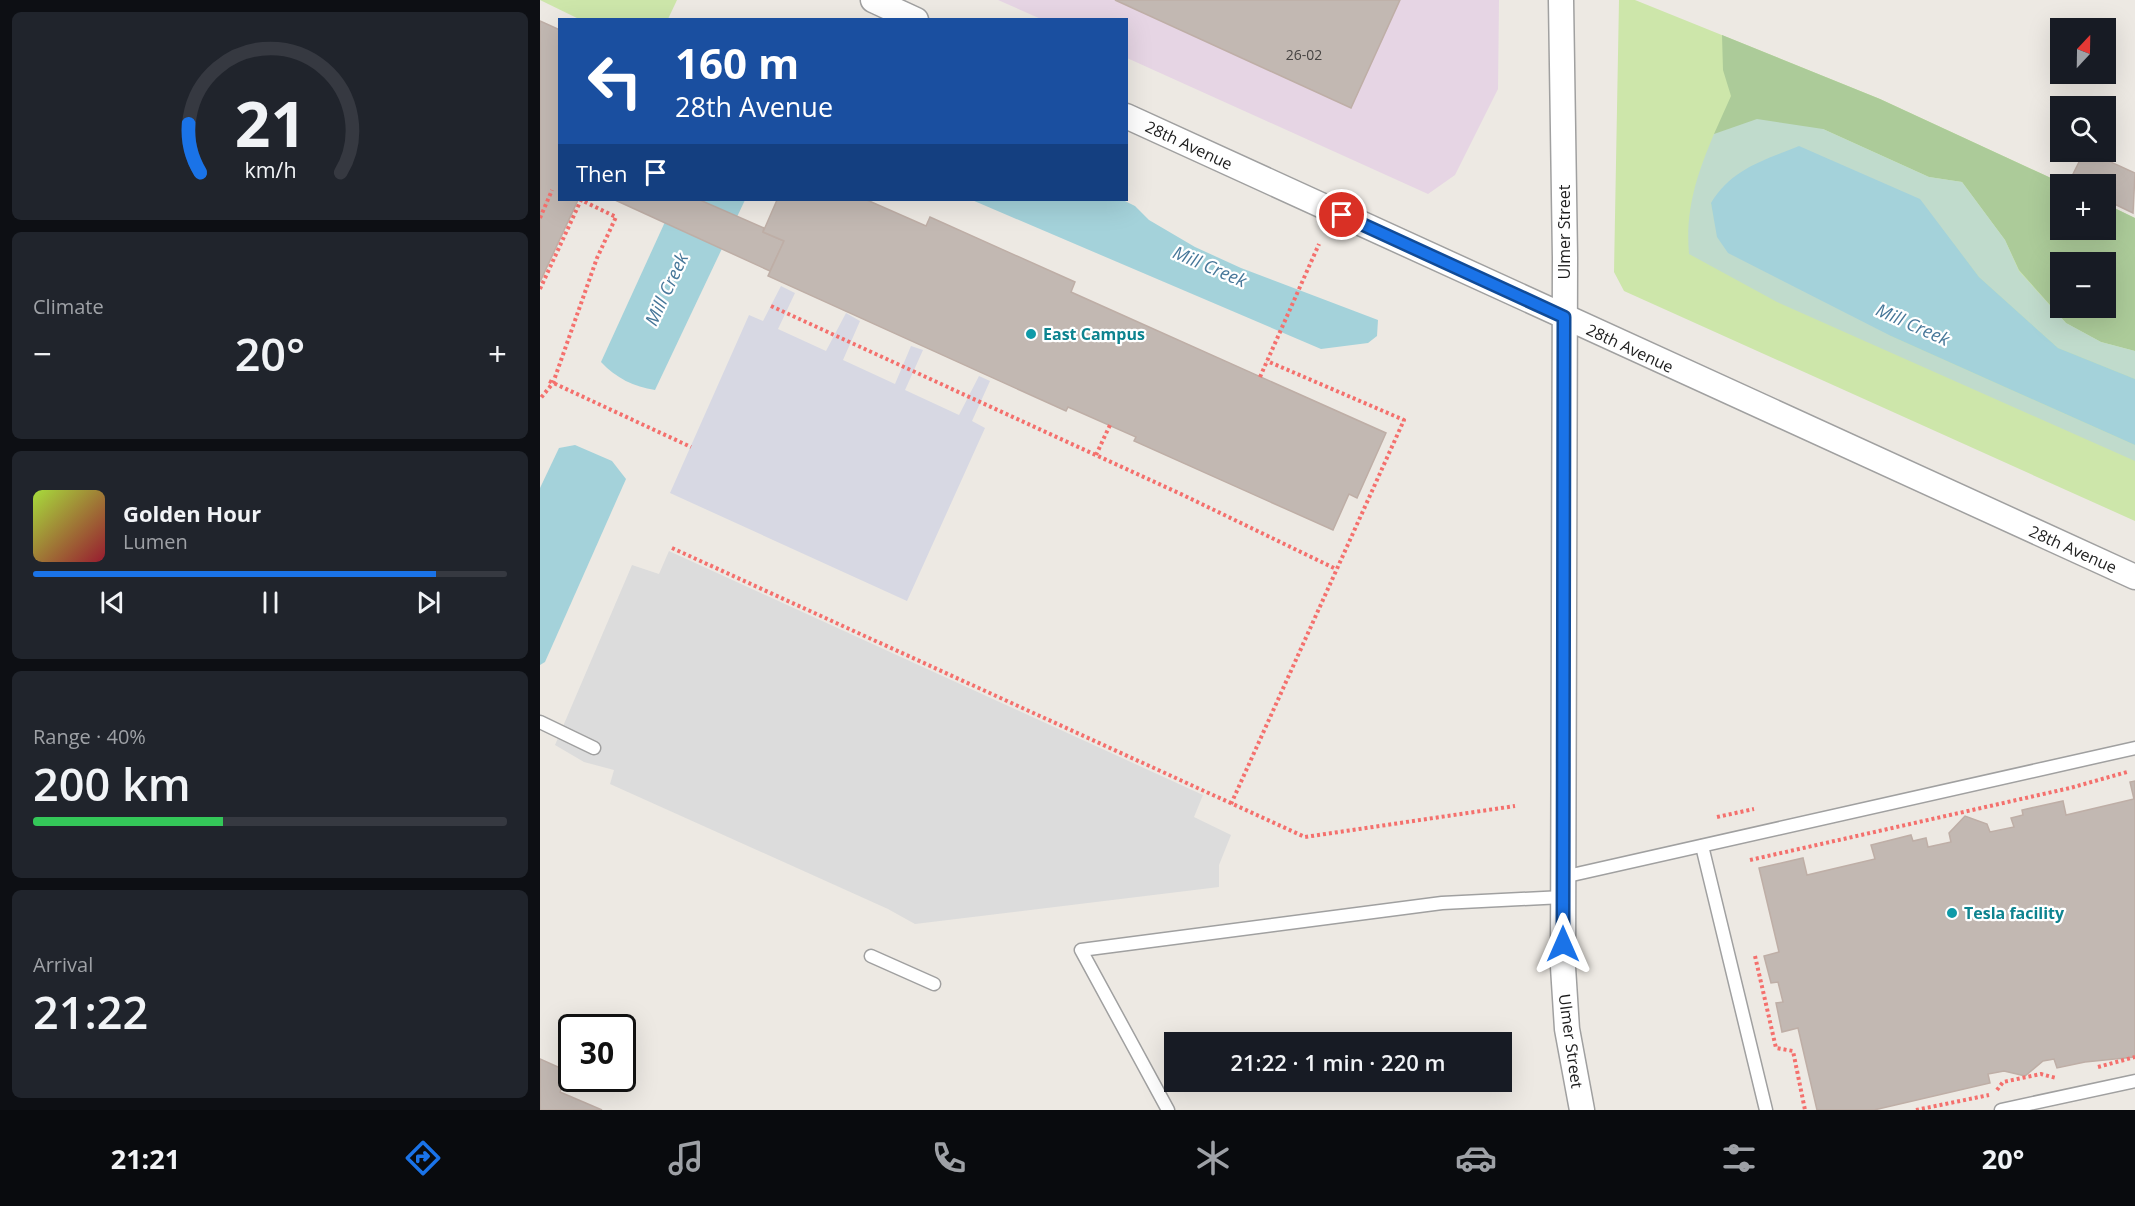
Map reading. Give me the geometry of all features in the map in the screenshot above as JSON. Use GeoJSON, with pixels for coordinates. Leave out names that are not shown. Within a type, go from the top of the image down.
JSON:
{"type":"FeatureCollection","features":[{"type":"Feature","properties":{"kind":"street"},"geometry":{"type":"LineString","coordinates":[[873,0],[911,18]]}},
{"type":"Feature","properties":{"kind":"street","name":"Ulmer Street"},"geometry":{"type":"LineString","coordinates":[[1561,0],[1564,317],[1564,1006],[1582,1110]]}},
{"type":"Feature","properties":{"kind":"street","name":"28th Avenue"},"geometry":{"type":"LineString","coordinates":[[1128,117],[2135,577]]}},
{"type":"Feature","properties":{"kind":"lane"},"geometry":{"type":"LineString","coordinates":[[540,722],[594,748]]}},
{"type":"Feature","properties":{"kind":"lane"},"geometry":{"type":"LineString","coordinates":[[1168,1110],[1082,950],[1563,887],[1702,846],[2135,748]]}},
{"type":"Feature","properties":{"kind":"lane"},"geometry":{"type":"LineString","coordinates":[[1702,846],[1766,1110]]}},
{"type":"Feature","properties":{"kind":"lane"},"geometry":{"type":"LineString","coordinates":[[871,956],[934,984]]}},
{"type":"Feature","properties":{"kind":"lane"},"geometry":{"type":"LineString","coordinates":[[2001,1110],[2135,1081]]}},
{"type":"Feature","properties":{"kind":"path"},"geometry":{"type":"LineString","coordinates":[[540,218],[552,190]]}},
{"type":"Feature","properties":{"kind":"path"},"geometry":{"type":"LineString","coordinates":[[540,289],[581,201]]}},
{"type":"Feature","properties":{"kind":"path"},"geometry":{"type":"LineString","coordinates":[[540,399],[551,382],[597,258],[616,217],[583,201]]}},
{"type":"Feature","properties":{"kind":"path"},"geometry":{"type":"LineString","coordinates":[[1260,377],[1319,244]]}},
{"type":"Feature","properties":{"kind":"path"},"geometry":{"type":"LineString","coordinates":[[771,306],[1096,455],[1336,569]]}},
{"type":"Feature","properties":{"kind":"path"},"geometry":{"type":"LineString","coordinates":[[1231,804],[1404,420],[1267,361]]}},
{"type":"Feature","properties":{"kind":"path"},"geometry":{"type":"LineString","coordinates":[[551,382],[691,447]]}},
{"type":"Feature","properties":{"kind":"path"},"geometry":{"type":"LineString","coordinates":[[1096,455],[1110,425]]}},
{"type":"Feature","properties":{"kind":"path"},"geometry":{"type":"LineString","coordinates":[[672,548],[1305,837],[1515,806]]}},
{"type":"Feature","properties":{"kind":"path"},"geometry":{"type":"LineString","coordinates":[[1750,860],[2070,788],[2135,770]]}},
{"type":"Feature","properties":{"kind":"path"},"geometry":{"type":"LineString","coordinates":[[1717,818],[1754,809]]}},
{"type":"Feature","properties":{"kind":"path"},"geometry":{"type":"LineString","coordinates":[[1755,956],[1776,1048],[1793,1051],[1805,1110]]}},
{"type":"Feature","properties":{"kind":"shaded area"},"geometry":{"type":"Polygon","coordinates":[[[998,0],[1499,0],[1498,89],[1455,175],[1428,194],[1128,58],[1128,18],[1039,18],[998,0]]]}},
{"type":"Feature","properties":{"kind":"shaded area"},"geometry":{"type":"Polygon","coordinates":[[[781,286],[795,293],[778,329],[826,351],[846,313],[860,321],[843,360],[895,384],[911,346],[923,350],[905,390],[959,415],[979,376],[990,381],[972,421],[985,428],[907,601],[670,493],[749,315],[763,321],[781,286]]]}},
{"type":"Feature","properties":{"kind":"shaded area"},"geometry":{"type":"Polygon","coordinates":[[[669,551],[1203,795],[1194,817],[1231,835],[1219,865],[1219,887],[915,924],[888,909],[610,784],[614,770],[584,762],[555,745],[632,565],[659,574],[669,551]]]}},
{"type":"Feature","properties":{"kind":"green space"},"geometry":{"type":"Polygon","coordinates":[[[540,0],[677,0],[668,18],[577,18],[540,0]]]}},
{"type":"Feature","properties":{"kind":"green space"},"geometry":{"type":"Polygon","coordinates":[[[1619,0],[1635,0],[1880,99],[2050,178],[2050,240],[2116,240],[2116,209],[2135,218],[2135,521],[1624,291],[1614,272],[1619,0]]]}},
{"type":"Feature","properties":{"kind":"green space"},"geometry":{"type":"Polygon","coordinates":[[[1722,35],[1880,99],[2050,178],[2050,240],[2116,240],[2116,209],[2135,218],[2135,351],[2101,342],[2066,323],[2062,318],[2116,318],[2116,252],[2050,252],[2050,305],[2019,270],[2005,240],[1962,182],[1929,177],[1823,129],[1714,134],[1731,96],[1723,70],[1722,35]]]}},
{"type":"Feature","properties":{"kind":"green space"},"geometry":{"type":"Polygon","coordinates":[[[1757,119],[1823,129],[1929,177],[1962,182],[2005,240],[2019,271],[2050,305],[2050,318],[2061,318],[2066,323],[2101,342],[2135,351],[2135,379],[2058,348],[1979,277],[1919,199],[1711,203],[1714,218],[1891,336],[2135,445],[2135,461],[1777,302],[1689,254],[1689,222],[1694,192],[1702,163],[1714,134],[1757,119]]]}},
{"type":"Feature","properties":{"kind":"water","name":"Mill Creek"},"geometry":{"type":"Polygon","coordinates":[[[1799,146],[1920,199],[1979,277],[2058,348],[2135,379],[2135,445],[1891,336],[1728,253],[1717,237],[1711,203],[1719,191],[1738,174],[1761,161],[1799,146]]]}},
{"type":"Feature","properties":{"kind":"water","name":"Mill Creek"},"geometry":{"type":"Polygon","coordinates":[[[675,201],[745,201],[655,390],[626,381],[601,362],[675,201]]]}},
{"type":"Feature","properties":{"kind":"water","name":"Mill Creek"},"geometry":{"type":"Polygon","coordinates":[[[974,201],[1125,201],[1135,206],[1149,220],[1195,247],[1241,268],[1378,320],[1377,336],[1368,343],[1321,349],[974,201]]]}},
{"type":"Feature","properties":{"kind":"water"},"geometry":{"type":"Polygon","coordinates":[[[575,445],[612,461],[626,479],[545,662],[540,665],[540,488],[559,448],[575,445]]]}},
{"type":"Feature","properties":{"kind":"building"},"geometry":{"type":"Polygon","coordinates":[[[1115,0],[1400,0],[1351,108],[1115,0]]]}},
{"type":"Feature","properties":{"kind":"building"},"geometry":{"type":"Polygon","coordinates":[[[540,21],[558,29],[558,201],[578,201],[540,282],[540,21]]]}},
{"type":"Feature","properties":{"kind":"building"},"geometry":{"type":"Polygon","coordinates":[[[2079,162],[2111,162],[2135,173],[2133,213],[2116,205],[2116,174],[2073,174],[2079,162]]]}},
{"type":"Feature","properties":{"kind":"building"},"geometry":{"type":"Polygon","coordinates":[[[617,201],[702,201],[764,228],[763,232],[784,241],[770,271],[617,201]]]}},
{"type":"Feature","properties":{"kind":"building","name":"East Campus"},"geometry":{"type":"Polygon","coordinates":[[[777,201],[869,201],[926,226],[930,217],[1075,282],[1071,292],[1386,433],[1357,498],[1349,494],[1333,530],[1134,441],[1136,437],[1068,407],[1066,411],[768,276],[784,241],[763,232],[777,201]]]}},
{"type":"Feature","properties":{"kind":"building","name":"Tesla facility"},"geometry":{"type":"Polygon","coordinates":[[[2135,781],[2135,1057],[2085,1062],[2057,1068],[2054,1059],[2043,1061],[2025,1076],[2004,1071],[1988,1074],[1990,1083],[1874,1110],[1817,1110],[1798,1028],[1782,1032],[1776,1003],[1783,1002],[1778,982],[1771,983],[1764,956],[1779,952],[1759,868],[1803,858],[1807,875],[1875,859],[1871,845],[1911,835],[1913,841],[1926,838],[1928,847],[1951,842],[1949,833],[1965,816],[1987,824],[1990,832],[2014,827],[2011,818],[2023,815],[2022,810],[2063,801],[2066,815],[2134,799],[2130,782],[2135,781]]]}},
{"type":"Feature","properties":{"kind":"building"},"geometry":{"type":"Polygon","coordinates":[[[540,1059],[558,1067],[558,1092],[602,1110],[540,1110],[540,1059]]]}},
{"type":"Feature","properties":{"kind":"place","name":"East Campus"},"geometry":{"type":"Point","coordinates":[1031,334]}},
{"type":"Feature","properties":{"kind":"place","name":"Tesla facility"},"geometry":{"type":"Point","coordinates":[1952,913]}},
{"type":"Feature","properties":{"kind":"route"},"geometry":{"type":"LineString","coordinates":[[1342,215],[1564,317],[1563,944]]}}]}
